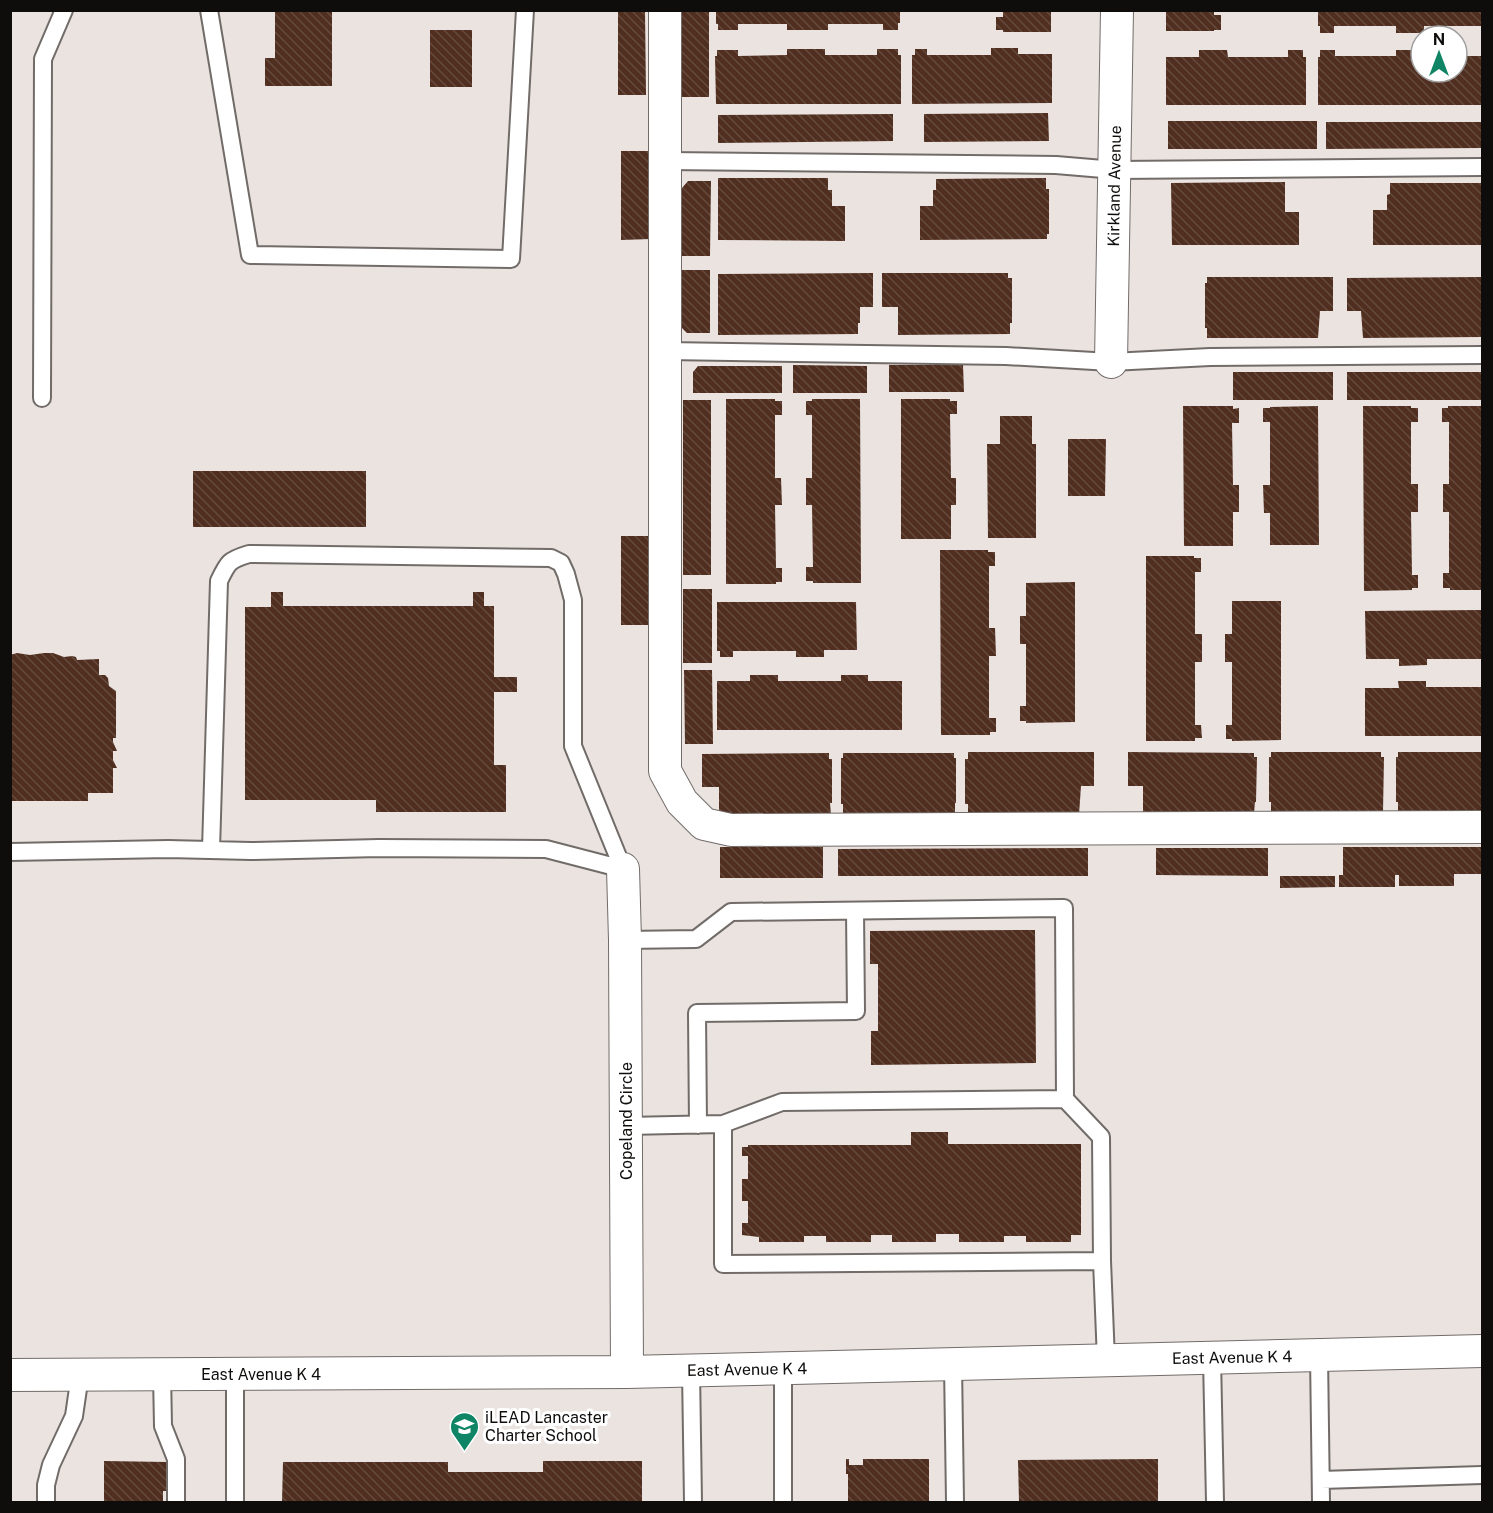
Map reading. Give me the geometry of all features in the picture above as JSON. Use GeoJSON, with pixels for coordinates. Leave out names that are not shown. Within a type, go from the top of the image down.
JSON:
{"type":"FeatureCollection","features":[{"type":"Feature","properties":{"kind":"street"},"geometry":{"type":"LineString","coordinates":[[665,10],[665,771],[682,802],[704,824],[731,830],[1482,827]]}},
{"type":"Feature","properties":{"kind":"street","name":"Kirkland Avenue"},"geometry":{"type":"LineString","coordinates":[[1111,362],[1117,10]]}},
{"type":"Feature","properties":{"kind":"street","name":"Copeland Circle"},"geometry":{"type":"LineString","coordinates":[[623,869],[627,1372]]}},
{"type":"Feature","properties":{"kind":"street","name":"East Avenue K 4"},"geometry":{"type":"LineString","coordinates":[[10,1375],[627,1372],[1482,1351]]}},
{"type":"Feature","properties":{"kind":"lane"},"geometry":{"type":"LineString","coordinates":[[42,398],[43,59],[64,10]]}},
{"type":"Feature","properties":{"kind":"lane"},"geometry":{"type":"LineString","coordinates":[[209,10],[250,255],[511,259],[525,10]]}},
{"type":"Feature","properties":{"kind":"lane"},"geometry":{"type":"LineString","coordinates":[[666,161],[1056,165],[1115,170],[1482,167]]}},
{"type":"Feature","properties":{"kind":"lane"},"geometry":{"type":"LineString","coordinates":[[666,351],[1006,356],[1111,362],[1210,357],[1482,355]]}},
{"type":"Feature","properties":{"kind":"lane"},"geometry":{"type":"LineString","coordinates":[[211,850],[219,581],[226,566],[234,558],[249,554],[551,558],[561,563],[573,600],[573,746],[623,869]]}},
{"type":"Feature","properties":{"kind":"lane"},"geometry":{"type":"LineString","coordinates":[[10,852],[168,849],[251,851],[379,848],[546,849],[623,869]]}},
{"type":"Feature","properties":{"kind":"lane"},"geometry":{"type":"LineString","coordinates":[[625,940],[696,939],[731,912],[1064,908],[1065,1099],[1101,1137],[1106,1360]]}},
{"type":"Feature","properties":{"kind":"lane"},"geometry":{"type":"LineString","coordinates":[[698,1125],[697,1013],[855,1011],[855,911]]}},
{"type":"Feature","properties":{"kind":"lane"},"geometry":{"type":"LineString","coordinates":[[626,1126],[723,1124],[782,1102],[1065,1099]]}},
{"type":"Feature","properties":{"kind":"lane"},"geometry":{"type":"LineString","coordinates":[[723,1124],[723,1264],[1102,1261]]}},
{"type":"Feature","properties":{"kind":"lane"},"geometry":{"type":"LineString","coordinates":[[1319,1355],[1321,1503]]}},
{"type":"Feature","properties":{"kind":"lane"},"geometry":{"type":"LineString","coordinates":[[1212,1358],[1215,1503]]}},
{"type":"Feature","properties":{"kind":"lane"},"geometry":{"type":"LineString","coordinates":[[953,1364],[955,1503]]}},
{"type":"Feature","properties":{"kind":"lane"},"geometry":{"type":"LineString","coordinates":[[783,1368],[783,1503]]}},
{"type":"Feature","properties":{"kind":"lane"},"geometry":{"type":"LineString","coordinates":[[690,1370],[693,1503]]}},
{"type":"Feature","properties":{"kind":"lane"},"geometry":{"type":"LineString","coordinates":[[162,1374],[163,1426],[176,1458],[176,1503]]}},
{"type":"Feature","properties":{"kind":"lane"},"geometry":{"type":"LineString","coordinates":[[235,1503],[236,1374]]}},
{"type":"Feature","properties":{"kind":"lane"},"geometry":{"type":"LineString","coordinates":[[46,1503],[46,1485],[51,1465],[74,1416],[80,1375]]}},
{"type":"Feature","properties":{"kind":"lane"},"geometry":{"type":"LineString","coordinates":[[1321,1480],[1482,1474]]}},
{"type":"Feature","properties":{"kind":"building"},"geometry":{"type":"Polygon","coordinates":[[[275,10],[332,10],[332,86],[265,86],[265,58],[275,58],[275,10]]]}},
{"type":"Feature","properties":{"kind":"building"},"geometry":{"type":"Polygon","coordinates":[[[618,10],[645,10],[646,95],[618,95],[618,10]]]}},
{"type":"Feature","properties":{"kind":"building"},"geometry":{"type":"Polygon","coordinates":[[[681,10],[709,10],[709,97],[681,97],[681,10]]]}},
{"type":"Feature","properties":{"kind":"building"},"geometry":{"type":"Polygon","coordinates":[[[716,10],[900,10],[900,23],[898,23],[898,30],[883,30],[883,24],[828,24],[828,30],[787,30],[787,24],[738,24],[738,30],[718,30],[716,10]]]}},
{"type":"Feature","properties":{"kind":"building"},"geometry":{"type":"Polygon","coordinates":[[[1003,10],[1051,10],[1051,32],[996,30],[996,17],[1003,17],[1003,10]]]}},
{"type":"Feature","properties":{"kind":"building"},"geometry":{"type":"Polygon","coordinates":[[[1166,10],[1214,10],[1214,15],[1221,15],[1221,30],[1166,31],[1166,10]]]}},
{"type":"Feature","properties":{"kind":"building"},"geometry":{"type":"Polygon","coordinates":[[[1318,10],[1482,10],[1482,26],[1409,24],[1409,33],[1396,33],[1396,26],[1334,26],[1334,33],[1320,33],[1320,26],[1318,26],[1318,10]]]}},
{"type":"Feature","properties":{"kind":"building"},"geometry":{"type":"Polygon","coordinates":[[[430,30],[472,30],[472,87],[430,87],[430,30]]]}},
{"type":"Feature","properties":{"kind":"building"},"geometry":{"type":"Polygon","coordinates":[[[991,48],[1018,48],[1018,54],[1052,54],[1052,103],[912,104],[912,55],[915,55],[915,49],[927,49],[927,55],[991,55],[991,48]]]}},
{"type":"Feature","properties":{"kind":"building"},"geometry":{"type":"Polygon","coordinates":[[[787,49],[825,49],[825,55],[877,55],[877,49],[898,49],[898,55],[901,55],[901,104],[716,104],[715,56],[717,56],[717,50],[738,50],[738,56],[787,55],[787,49]]]}},
{"type":"Feature","properties":{"kind":"building"},"geometry":{"type":"Polygon","coordinates":[[[1199,50],[1227,50],[1228,57],[1288,57],[1288,50],[1303,50],[1303,57],[1306,57],[1306,105],[1166,105],[1166,57],[1199,57],[1199,50]]]}},
{"type":"Feature","properties":{"kind":"building"},"geometry":{"type":"Polygon","coordinates":[[[1320,50],[1335,50],[1335,56],[1396,56],[1396,50],[1409,50],[1409,84],[1469,84],[1469,56],[1482,56],[1482,105],[1318,105],[1318,57],[1320,57],[1320,50]]]}},
{"type":"Feature","properties":{"kind":"building"},"geometry":{"type":"Polygon","coordinates":[[[1048,113],[1049,141],[924,142],[924,114],[1048,113]]]}},
{"type":"Feature","properties":{"kind":"building"},"geometry":{"type":"Polygon","coordinates":[[[893,114],[893,141],[718,143],[718,115],[893,114]]]}},
{"type":"Feature","properties":{"kind":"building"},"geometry":{"type":"Polygon","coordinates":[[[1168,121],[1317,121],[1317,149],[1168,149],[1168,121]]]}},
{"type":"Feature","properties":{"kind":"building"},"geometry":{"type":"Polygon","coordinates":[[[1326,122],[1482,122],[1482,148],[1326,149],[1326,122]]]}},
{"type":"Feature","properties":{"kind":"building"},"geometry":{"type":"Polygon","coordinates":[[[621,151],[650,151],[651,239],[621,240],[621,151]]]}},
{"type":"Feature","properties":{"kind":"building"},"geometry":{"type":"Polygon","coordinates":[[[718,178],[828,178],[828,190],[832,190],[832,206],[845,206],[845,241],[718,240],[718,178]]]}},
{"type":"Feature","properties":{"kind":"building"},"geometry":{"type":"Polygon","coordinates":[[[1046,178],[1046,189],[1049,189],[1047,239],[920,240],[920,206],[933,206],[936,179],[1046,178]]]}},
{"type":"Feature","properties":{"kind":"building"},"geometry":{"type":"Polygon","coordinates":[[[688,181],[711,181],[710,256],[682,256],[682,188],[688,181]]]}},
{"type":"Feature","properties":{"kind":"building"},"geometry":{"type":"Polygon","coordinates":[[[1285,182],[1285,212],[1299,212],[1299,245],[1172,245],[1171,183],[1285,182]]]}},
{"type":"Feature","properties":{"kind":"building"},"geometry":{"type":"Polygon","coordinates":[[[1390,183],[1482,183],[1482,245],[1373,245],[1373,210],[1387,210],[1390,183]]]}},
{"type":"Feature","properties":{"kind":"building"},"geometry":{"type":"Polygon","coordinates":[[[682,270],[710,270],[710,333],[687,333],[682,328],[682,270]]]}},
{"type":"Feature","properties":{"kind":"building"},"geometry":{"type":"Polygon","coordinates":[[[873,273],[873,307],[860,307],[858,334],[718,335],[718,274],[873,273]]]}},
{"type":"Feature","properties":{"kind":"building"},"geometry":{"type":"Polygon","coordinates":[[[882,273],[1008,273],[1008,278],[1012,278],[1010,334],[898,335],[898,307],[882,307],[882,273]]]}},
{"type":"Feature","properties":{"kind":"building"},"geometry":{"type":"Polygon","coordinates":[[[1207,277],[1333,277],[1333,311],[1320,311],[1318,338],[1207,338],[1205,283],[1207,283],[1207,277]]]}},
{"type":"Feature","properties":{"kind":"building"},"geometry":{"type":"Polygon","coordinates":[[[1482,277],[1482,337],[1363,338],[1361,311],[1347,311],[1347,278],[1482,277]]]}},
{"type":"Feature","properties":{"kind":"building"},"geometry":{"type":"Polygon","coordinates":[[[793,365],[867,366],[867,393],[793,393],[793,365]]]}},
{"type":"Feature","properties":{"kind":"building"},"geometry":{"type":"Polygon","coordinates":[[[889,365],[963,365],[964,392],[889,392],[889,365]]]}},
{"type":"Feature","properties":{"kind":"building"},"geometry":{"type":"Polygon","coordinates":[[[698,366],[782,366],[782,393],[693,393],[693,372],[698,366]]]}},
{"type":"Feature","properties":{"kind":"building"},"geometry":{"type":"Polygon","coordinates":[[[1233,372],[1333,372],[1333,400],[1233,400],[1233,372]]]}},
{"type":"Feature","properties":{"kind":"building"},"geometry":{"type":"Polygon","coordinates":[[[1347,372],[1482,372],[1482,400],[1347,400],[1347,372]]]}},
{"type":"Feature","properties":{"kind":"building"},"geometry":{"type":"Polygon","coordinates":[[[726,399],[782,401],[782,415],[775,415],[775,478],[781,478],[782,505],[775,505],[776,568],[782,568],[782,582],[776,582],[776,584],[726,584],[726,399]]]}},
{"type":"Feature","properties":{"kind":"building"},"geometry":{"type":"Polygon","coordinates":[[[812,399],[860,399],[861,583],[806,581],[806,567],[813,567],[812,505],[806,505],[806,478],[812,478],[812,415],[806,415],[806,401],[812,401],[812,399]]]}},
{"type":"Feature","properties":{"kind":"building"},"geometry":{"type":"Polygon","coordinates":[[[901,399],[957,401],[957,414],[950,414],[951,478],[956,478],[956,505],[951,505],[951,539],[901,539],[901,399]]]}},
{"type":"Feature","properties":{"kind":"building"},"geometry":{"type":"Polygon","coordinates":[[[683,400],[711,400],[711,575],[683,575],[683,400]]]}},
{"type":"Feature","properties":{"kind":"building"},"geometry":{"type":"Polygon","coordinates":[[[1183,406],[1239,408],[1239,423],[1232,423],[1233,485],[1239,485],[1239,512],[1233,512],[1233,546],[1184,546],[1183,406]]]}},
{"type":"Feature","properties":{"kind":"building"},"geometry":{"type":"Polygon","coordinates":[[[1318,406],[1319,545],[1270,545],[1270,513],[1264,513],[1263,485],[1270,485],[1270,422],[1263,422],[1263,408],[1318,406]]]}},
{"type":"Feature","properties":{"kind":"building"},"geometry":{"type":"Polygon","coordinates":[[[1363,406],[1418,408],[1418,422],[1411,422],[1411,484],[1418,484],[1418,512],[1411,512],[1412,575],[1418,575],[1418,588],[1412,588],[1412,590],[1364,591],[1363,406]]]}},
{"type":"Feature","properties":{"kind":"building"},"geometry":{"type":"Polygon","coordinates":[[[1448,406],[1482,406],[1482,590],[1443,588],[1443,573],[1449,573],[1449,512],[1443,512],[1443,484],[1449,484],[1449,422],[1442,422],[1442,408],[1448,408],[1448,406]]]}},
{"type":"Feature","properties":{"kind":"building"},"geometry":{"type":"Polygon","coordinates":[[[1000,416],[1032,416],[1032,444],[1036,444],[1036,538],[988,538],[987,444],[1000,444],[1000,416]]]}},
{"type":"Feature","properties":{"kind":"building"},"geometry":{"type":"Polygon","coordinates":[[[1068,439],[1106,439],[1105,496],[1068,496],[1068,439]]]}},
{"type":"Feature","properties":{"kind":"building"},"geometry":{"type":"Polygon","coordinates":[[[193,471],[366,471],[366,527],[193,527],[193,471]]]}},
{"type":"Feature","properties":{"kind":"building"},"geometry":{"type":"Polygon","coordinates":[[[621,536],[650,536],[650,625],[621,625],[621,536]]]}},
{"type":"Feature","properties":{"kind":"building"},"geometry":{"type":"Polygon","coordinates":[[[940,550],[995,552],[995,566],[989,566],[989,628],[995,628],[996,656],[989,656],[989,718],[996,718],[996,732],[990,732],[990,735],[941,735],[940,550]]]}},
{"type":"Feature","properties":{"kind":"building"},"geometry":{"type":"Polygon","coordinates":[[[1146,556],[1201,558],[1201,572],[1195,572],[1195,634],[1202,634],[1202,662],[1195,662],[1195,725],[1201,725],[1202,738],[1195,738],[1195,741],[1146,741],[1146,556]]]}},
{"type":"Feature","properties":{"kind":"building"},"geometry":{"type":"Polygon","coordinates":[[[1075,582],[1075,722],[1026,723],[1026,721],[1020,721],[1020,706],[1026,706],[1026,644],[1020,644],[1020,616],[1026,616],[1026,583],[1075,582]]]}},
{"type":"Feature","properties":{"kind":"building"},"geometry":{"type":"Polygon","coordinates":[[[683,589],[712,589],[712,663],[683,663],[683,589]]]}},
{"type":"Feature","properties":{"kind":"building"},"geometry":{"type":"Polygon","coordinates":[[[271,592],[283,592],[283,606],[473,606],[473,592],[484,592],[484,606],[494,606],[494,677],[517,677],[517,692],[494,692],[494,765],[506,765],[506,812],[376,812],[376,800],[245,800],[245,607],[271,607],[271,592]]]}},
{"type":"Feature","properties":{"kind":"building"},"geometry":{"type":"Polygon","coordinates":[[[1232,601],[1281,601],[1281,740],[1232,741],[1232,739],[1226,739],[1226,725],[1232,725],[1232,662],[1225,662],[1225,634],[1232,634],[1232,601]]]}},
{"type":"Feature","properties":{"kind":"building"},"geometry":{"type":"Polygon","coordinates":[[[717,602],[856,602],[857,650],[824,650],[824,657],[796,657],[796,651],[733,651],[733,657],[720,657],[720,651],[717,651],[717,602]]]}},
{"type":"Feature","properties":{"kind":"building"},"geometry":{"type":"Polygon","coordinates":[[[1482,610],[1482,659],[1427,659],[1427,665],[1399,666],[1399,659],[1366,659],[1365,611],[1482,610]]]}},
{"type":"Feature","properties":{"kind":"building"},"geometry":{"type":"Polygon","coordinates":[[[17,653],[30,655],[53,653],[64,657],[76,657],[77,660],[99,659],[99,675],[105,675],[109,686],[116,691],[116,738],[113,738],[113,742],[117,751],[113,751],[113,760],[117,768],[113,768],[113,793],[88,793],[88,801],[10,801],[10,655],[17,653]]]}},
{"type":"Feature","properties":{"kind":"building"},"geometry":{"type":"Polygon","coordinates":[[[684,670],[712,670],[713,744],[685,744],[684,670]]]}},
{"type":"Feature","properties":{"kind":"building"},"geometry":{"type":"Polygon","coordinates":[[[750,675],[778,675],[778,681],[841,681],[841,675],[868,675],[868,681],[902,681],[902,730],[717,730],[717,681],[750,681],[750,675]]]}},
{"type":"Feature","properties":{"kind":"building"},"geometry":{"type":"Polygon","coordinates":[[[1398,681],[1426,681],[1426,687],[1482,687],[1482,736],[1365,736],[1365,688],[1399,688],[1398,681]]]}},
{"type":"Feature","properties":{"kind":"building"},"geometry":{"type":"Polygon","coordinates":[[[968,752],[1094,752],[1094,786],[1081,786],[1079,815],[968,814],[968,804],[965,804],[965,759],[968,759],[968,752]]]}},
{"type":"Feature","properties":{"kind":"building"},"geometry":{"type":"Polygon","coordinates":[[[1128,752],[1254,753],[1254,757],[1257,757],[1254,813],[1143,812],[1143,786],[1128,786],[1128,752]]]}},
{"type":"Feature","properties":{"kind":"building"},"geometry":{"type":"Polygon","coordinates":[[[1271,752],[1381,752],[1381,757],[1384,757],[1383,813],[1271,813],[1269,757],[1271,757],[1271,752]]]}},
{"type":"Feature","properties":{"kind":"building"},"geometry":{"type":"Polygon","coordinates":[[[1398,752],[1482,752],[1482,812],[1398,812],[1396,757],[1398,757],[1398,752]]]}},
{"type":"Feature","properties":{"kind":"building"},"geometry":{"type":"Polygon","coordinates":[[[829,753],[829,759],[832,759],[831,815],[719,815],[719,787],[702,787],[702,754],[829,753]]]}},
{"type":"Feature","properties":{"kind":"building"},"geometry":{"type":"Polygon","coordinates":[[[843,753],[954,753],[954,758],[956,758],[955,814],[843,814],[841,758],[843,758],[843,753]]]}},
{"type":"Feature","properties":{"kind":"building"},"geometry":{"type":"Polygon","coordinates":[[[720,847],[823,847],[823,878],[720,878],[720,847]]]}},
{"type":"Feature","properties":{"kind":"building"},"geometry":{"type":"Polygon","coordinates":[[[1343,847],[1482,847],[1482,874],[1454,874],[1454,886],[1399,886],[1399,875],[1395,875],[1395,887],[1339,887],[1339,875],[1343,875],[1343,847]]]}},
{"type":"Feature","properties":{"kind":"building"},"geometry":{"type":"Polygon","coordinates":[[[1088,848],[1088,876],[838,876],[838,849],[1088,848]]]}},
{"type":"Feature","properties":{"kind":"building"},"geometry":{"type":"Polygon","coordinates":[[[1156,848],[1268,848],[1268,876],[1156,875],[1156,848]]]}},
{"type":"Feature","properties":{"kind":"building"},"geometry":{"type":"Polygon","coordinates":[[[1280,876],[1335,876],[1335,887],[1280,888],[1280,876]]]}},
{"type":"Feature","properties":{"kind":"building"},"geometry":{"type":"Polygon","coordinates":[[[1035,930],[1036,1063],[871,1065],[871,1031],[878,1031],[878,964],[870,964],[870,931],[1035,930]]]}},
{"type":"Feature","properties":{"kind":"building"},"geometry":{"type":"Polygon","coordinates":[[[911,1132],[948,1132],[948,1144],[1081,1144],[1081,1235],[1071,1235],[1071,1242],[1026,1242],[1026,1236],[1004,1236],[1004,1242],[959,1242],[959,1234],[936,1234],[936,1242],[892,1242],[892,1235],[871,1235],[871,1242],[826,1242],[826,1236],[804,1236],[804,1242],[759,1242],[759,1237],[742,1235],[742,1223],[748,1223],[748,1201],[742,1201],[742,1179],[748,1179],[748,1156],[742,1156],[742,1147],[748,1147],[748,1145],[911,1145],[911,1132]]]}},
{"type":"Feature","properties":{"kind":"building"},"geometry":{"type":"Polygon","coordinates":[[[846,1459],[849,1459],[849,1465],[863,1465],[863,1459],[929,1459],[929,1502],[848,1502],[846,1459]]]}},
{"type":"Feature","properties":{"kind":"building"},"geometry":{"type":"Polygon","coordinates":[[[1158,1459],[1158,1502],[1019,1502],[1018,1460],[1158,1459]]]}},
{"type":"Feature","properties":{"kind":"building"},"geometry":{"type":"Polygon","coordinates":[[[104,1461],[167,1462],[167,1491],[163,1491],[163,1502],[104,1502],[104,1461]]]}},
{"type":"Feature","properties":{"kind":"building"},"geometry":{"type":"Polygon","coordinates":[[[543,1461],[642,1461],[642,1502],[282,1502],[283,1462],[448,1462],[448,1472],[543,1472],[543,1461]]]}},
{"type":"Feature","properties":{"kind":"place","name":"iLEAD Lancaster Charter School"},"geometry":{"type":"Point","coordinates":[464,1452]}}]}
